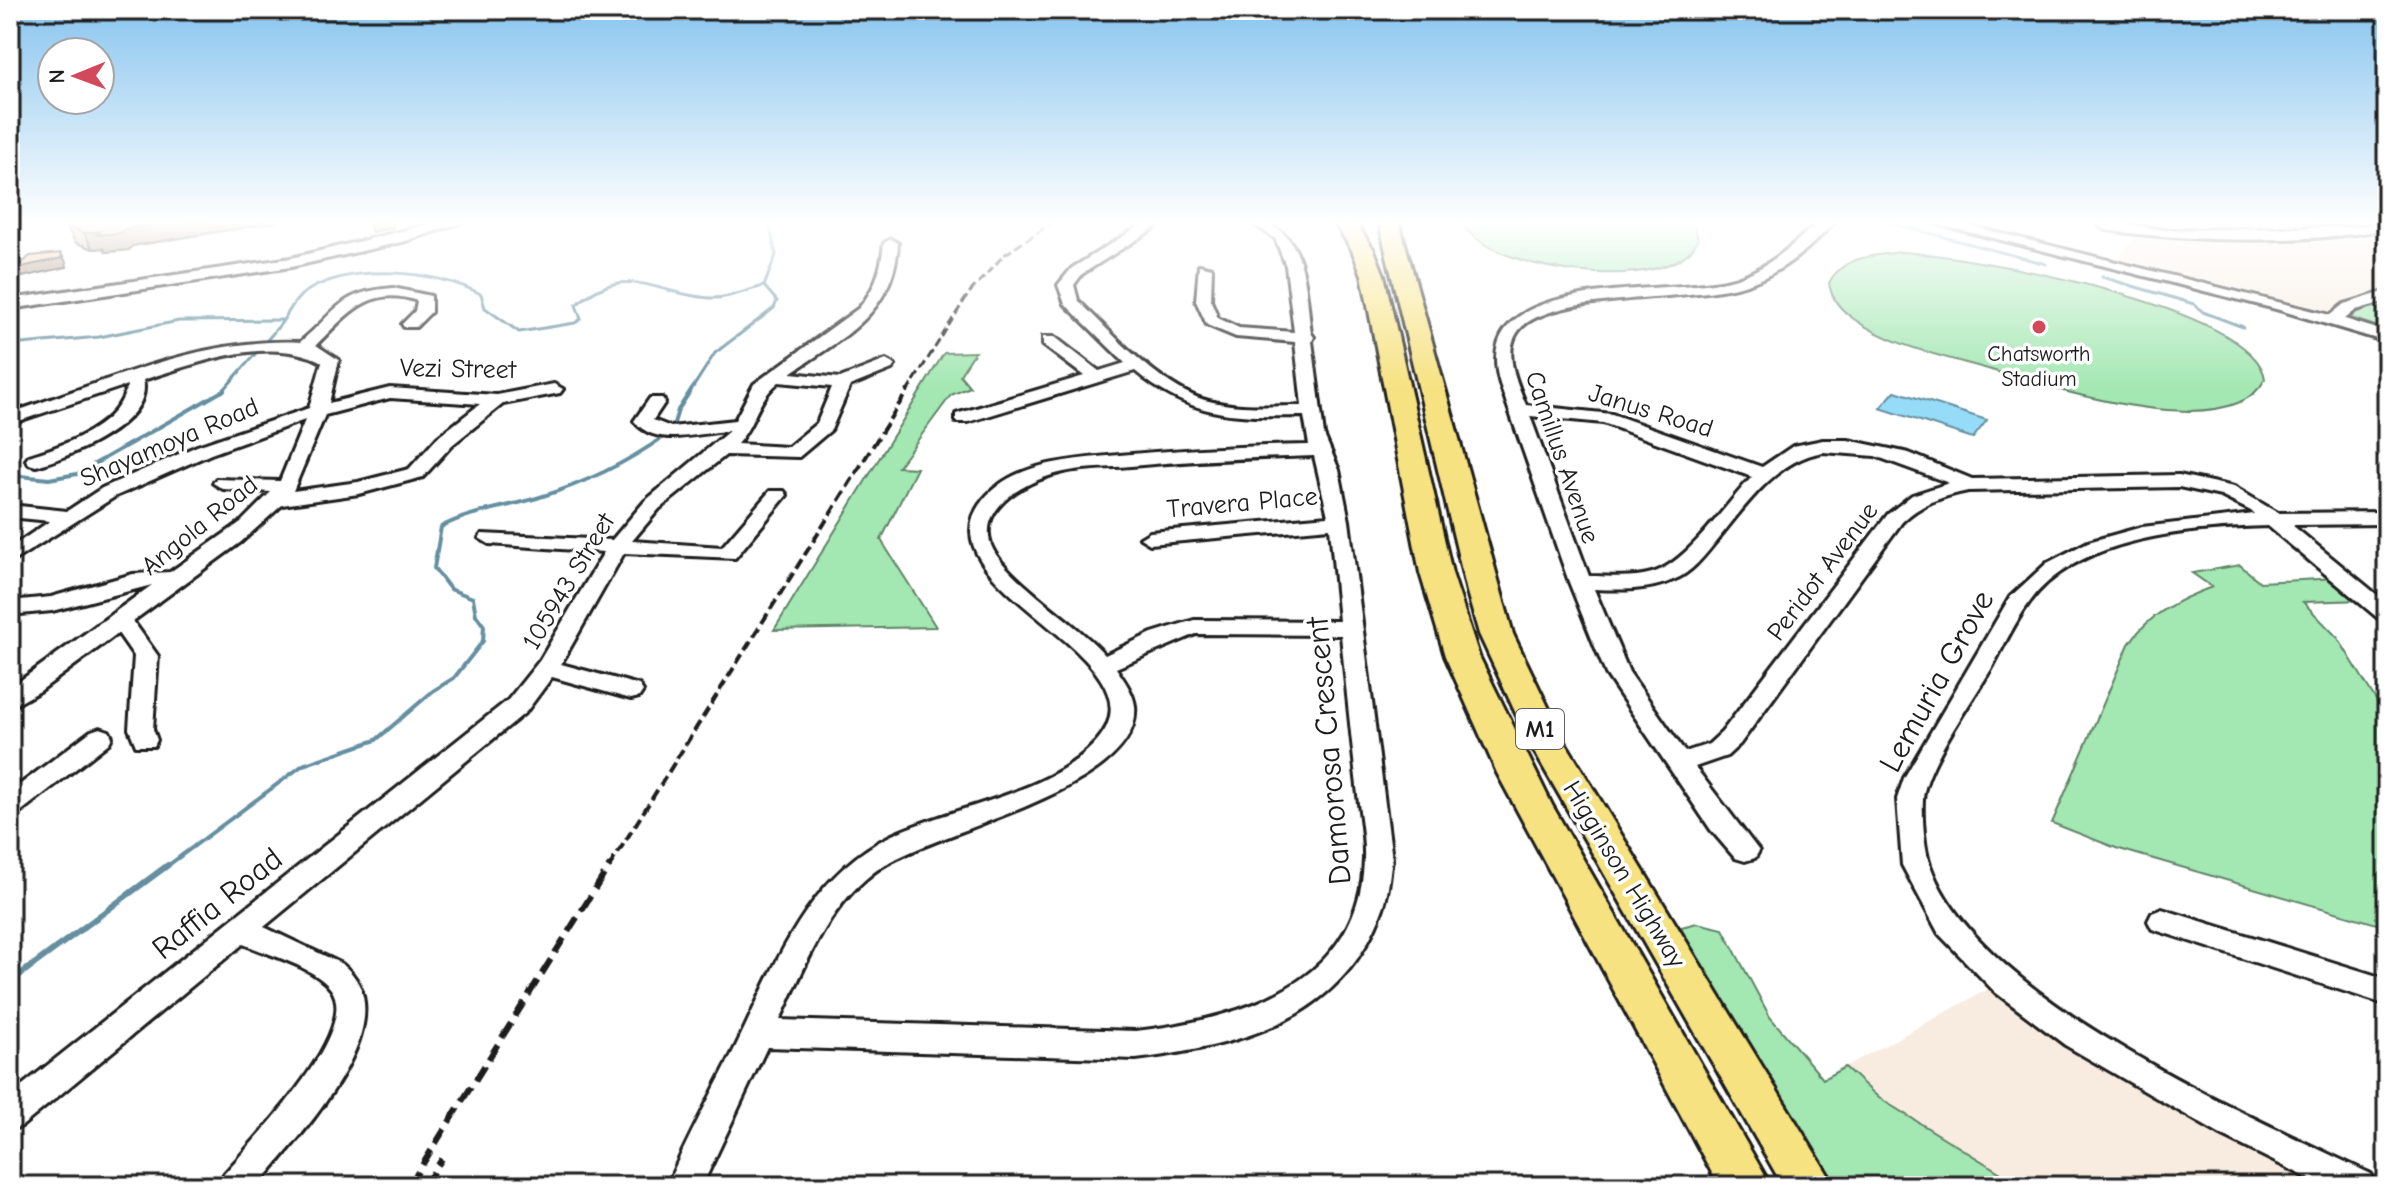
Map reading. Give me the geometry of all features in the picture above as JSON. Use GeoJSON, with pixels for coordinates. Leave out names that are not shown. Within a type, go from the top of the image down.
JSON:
{"type":"FeatureCollection","features":[{"type":"Feature","properties":{"kind":"highway","name":"Higginson Highway"},"geometry":{"type":"LineString","coordinates":[[1374,278],[1436,573],[1448,621],[1474,689],[1510,764],[1746,1186]]}},
{"type":"Feature","properties":{"kind":"highway","name":"Higginson Highway"},"geometry":{"type":"LineString","coordinates":[[1403,278],[1483,592],[1517,684],[1548,744],[1810,1186]]}},
{"type":"Feature","properties":{"kind":"street"},"geometry":{"type":"LineString","coordinates":[[10,298],[160,278]]}},
{"type":"Feature","properties":{"kind":"street"},"geometry":{"type":"LineString","coordinates":[[10,304],[186,278]]}},
{"type":"Feature","properties":{"kind":"street","name":"105943 Street"},"geometry":{"type":"LineString","coordinates":[[469,746],[517,706],[550,669],[577,613],[618,548],[648,508],[721,449],[743,425],[752,398],[774,376],[871,307],[888,278]]}},
{"type":"Feature","properties":{"kind":"street"},"geometry":{"type":"LineString","coordinates":[[1072,278],[1066,285],[1076,307],[1166,388],[1202,405],[1240,410],[1313,411]]}},
{"type":"Feature","properties":{"kind":"street"},"geometry":{"type":"LineString","coordinates":[[1204,278],[1205,308],[1218,324],[1244,334],[1306,337]]}},
{"type":"Feature","properties":{"kind":"street","name":"Damorosa Crescent"},"geometry":{"type":"LineString","coordinates":[[759,1033],[1136,1045],[1181,1042],[1260,1021],[1296,1001],[1325,979],[1348,953],[1376,894],[1378,859],[1339,521],[1313,411],[1306,337],[1294,278]]}},
{"type":"Feature","properties":{"kind":"street","name":"Camillus Avenue"},"geometry":{"type":"LineString","coordinates":[[1745,851],[1618,674],[1580,582],[1518,410],[1503,354],[1507,335],[1523,320],[1565,302],[1685,293],[1749,278]]}},
{"type":"Feature","properties":{"kind":"street"},"geometry":{"type":"LineString","coordinates":[[2180,278],[2387,330]]}},
{"type":"Feature","properties":{"kind":"street"},"geometry":{"type":"LineString","coordinates":[[10,419],[199,357],[259,347],[294,346],[320,335],[340,309],[368,297],[405,293],[425,299],[423,312],[410,324]]}},
{"type":"Feature","properties":{"kind":"street"},"geometry":{"type":"LineString","coordinates":[[2337,317],[2358,303],[2387,296]]}},
{"type":"Feature","properties":{"kind":"street"},"geometry":{"type":"LineString","coordinates":[[2337,317],[2387,337]]}},
{"type":"Feature","properties":{"kind":"street"},"geometry":{"type":"LineString","coordinates":[[1049,341],[1095,376]]}},
{"type":"Feature","properties":{"kind":"street","name":"Angola Road"},"geometry":{"type":"LineString","coordinates":[[10,700],[76,656],[220,547],[280,494],[315,412],[331,360],[322,353],[294,346]]}},
{"type":"Feature","properties":{"kind":"street"},"geometry":{"type":"LineString","coordinates":[[962,418],[1140,364]]}},
{"type":"Feature","properties":{"kind":"street"},"geometry":{"type":"LineString","coordinates":[[774,376],[842,383],[886,365]]}},
{"type":"Feature","properties":{"kind":"street"},"geometry":{"type":"LineString","coordinates":[[36,460],[74,447],[114,420],[134,398],[136,383],[130,379]]}},
{"type":"Feature","properties":{"kind":"street"},"geometry":{"type":"LineString","coordinates":[[721,449],[781,454],[797,452],[825,426],[842,383]]}},
{"type":"Feature","properties":{"kind":"street","name":"Vezi Street"},"geometry":{"type":"LineString","coordinates":[[315,412],[400,392],[497,400],[554,389]]}},
{"type":"Feature","properties":{"kind":"street"},"geometry":{"type":"LineString","coordinates":[[223,483],[280,494],[359,488],[416,473],[445,441],[497,400]]}},
{"type":"Feature","properties":{"kind":"street"},"geometry":{"type":"LineString","coordinates":[[656,402],[643,421],[664,432],[743,425]]}},
{"type":"Feature","properties":{"kind":"street","name":"Janus Road"},"geometry":{"type":"LineString","coordinates":[[1518,410],[1606,418],[1766,475]]}},
{"type":"Feature","properties":{"kind":"street","name":"Shayamoya Road"},"geometry":{"type":"LineString","coordinates":[[10,557],[109,492],[186,457],[315,412]]}},
{"type":"Feature","properties":{"kind":"street"},"geometry":{"type":"LineString","coordinates":[[1580,582],[1635,581],[1666,576],[1678,569],[1766,475],[1783,459],[1796,453],[1855,448],[1883,452],[1936,468],[1968,485]]}},
{"type":"Feature","properties":{"kind":"street"},"geometry":{"type":"LineString","coordinates":[[684,1186],[807,931],[828,897],[852,874],[907,840],[1074,772],[1111,742],[1122,717],[1121,699],[1101,666],[987,556],[978,537],[979,522],[989,505],[1003,490],[1034,475],[1063,466],[1212,453],[1321,450]]}},
{"type":"Feature","properties":{"kind":"street"},"geometry":{"type":"LineString","coordinates":[[1275,452],[1330,477]]}},
{"type":"Feature","properties":{"kind":"street","name":"Peridot Avenue"},"geometry":{"type":"LineString","coordinates":[[1679,763],[1718,750],[1731,738],[1905,508],[1933,491],[1968,485],[2192,483],[2241,497],[2383,607]]}},
{"type":"Feature","properties":{"kind":"street"},"geometry":{"type":"LineString","coordinates":[[489,538],[723,554],[736,546],[777,495]]}},
{"type":"Feature","properties":{"kind":"street"},"geometry":{"type":"LineString","coordinates":[[10,511],[67,517]]}},
{"type":"Feature","properties":{"kind":"street","name":"Lemuria Grove"},"geometry":{"type":"LineString","coordinates":[[2359,1186],[2110,1058],[2022,999],[1961,940],[1925,886],[1909,829],[1909,802],[1920,770],[2021,597],[2033,583],[2074,554],[2124,536],[2177,526],[2387,518]]}},
{"type":"Feature","properties":{"kind":"street","name":"Travera Place"},"geometry":{"type":"LineString","coordinates":[[1150,538],[1339,521]]}},
{"type":"Feature","properties":{"kind":"street"},"geometry":{"type":"LineString","coordinates":[[12,609],[44,605],[134,579],[175,579]]}},
{"type":"Feature","properties":{"kind":"street"},"geometry":{"type":"LineString","coordinates":[[121,621],[146,656],[141,729],[145,740]]}},
{"type":"Feature","properties":{"kind":"street"},"geometry":{"type":"LineString","coordinates":[[1101,666],[1160,638],[1194,627],[1351,628]]}},
{"type":"Feature","properties":{"kind":"street"},"geometry":{"type":"LineString","coordinates":[[550,669],[631,691]]}},
{"type":"Feature","properties":{"kind":"street"},"geometry":{"type":"LineString","coordinates":[[10,806],[100,737]]}},
{"type":"Feature","properties":{"kind":"street","name":"Raffia Road"},"geometry":{"type":"LineString","coordinates":[[10,1115],[469,746]]}},
{"type":"Feature","properties":{"kind":"street"},"geometry":{"type":"LineString","coordinates":[[2162,921],[2387,992]]}},
{"type":"Feature","properties":{"kind":"street"},"geometry":{"type":"LineString","coordinates":[[236,1186],[333,1063],[346,1038],[353,1012],[351,993],[330,972],[242,930]]}},
{"type":"Feature","properties":{"kind":"shaded area"},"geometry":{"type":"Polygon","coordinates":[[[2194,278],[2387,278],[2387,296],[2340,314],[2194,278]]]}},
{"type":"Feature","properties":{"kind":"shaded area"},"geometry":{"type":"Polygon","coordinates":[[[2003,981],[2364,1186],[2022,1186],[1879,1098],[1845,1067],[2003,981]]]}},
{"type":"Feature","properties":{"kind":"green space","name":"Chatsworth Stadium"},"geometry":{"type":"Polygon","coordinates":[[[1832,278],[2059,278],[2163,308],[2213,329],[2249,353],[2265,379],[2246,399],[2215,409],[2177,411],[2091,398],[1917,349],[1882,336],[1843,310],[1836,302],[1829,283],[1832,278]]]}},
{"type":"Feature","properties":{"kind":"green space"},"geometry":{"type":"Polygon","coordinates":[[[2387,296],[2387,330],[2340,314],[2387,296]]]}},
{"type":"Feature","properties":{"kind":"green space"},"geometry":{"type":"Polygon","coordinates":[[[975,352],[960,375],[970,387],[951,395],[898,467],[917,468],[881,540],[936,627],[774,630],[944,353],[975,352]]]}},
{"type":"Feature","properties":{"kind":"green space"},"geometry":{"type":"Polygon","coordinates":[[[2240,565],[2260,582],[2338,578],[2363,600],[2303,602],[2338,638],[2387,718],[2387,927],[2116,848],[2052,823],[2129,644],[2145,625],[2165,609],[2212,587],[2192,573],[2240,565]]]}},
{"type":"Feature","properties":{"kind":"green space"},"geometry":{"type":"Polygon","coordinates":[[[1697,923],[1723,929],[1770,1017],[1823,1079],[1845,1067],[1879,1098],[2022,1186],[1813,1186],[1662,932],[1697,923]]]}},
{"type":"Feature","properties":{"kind":"water"},"geometry":{"type":"Polygon","coordinates":[[[1895,391],[1987,420],[1973,438],[1880,408],[1895,391]]]}},
{"type":"Feature","properties":{"kind":"waterway"},"geometry":{"type":"LineString","coordinates":[[283,320],[304,293],[341,278]]}},
{"type":"Feature","properties":{"kind":"waterway"},"geometry":{"type":"LineString","coordinates":[[433,278],[481,294],[485,308],[519,332],[575,323],[581,319],[576,305],[594,292],[626,282],[710,298],[764,286]]}},
{"type":"Feature","properties":{"kind":"waterway"},"geometry":{"type":"LineString","coordinates":[[764,286],[767,278]]}},
{"type":"Feature","properties":{"kind":"waterway"},"geometry":{"type":"LineString","coordinates":[[2105,278],[2194,304],[2203,312],[2243,327]]}},
{"type":"Feature","properties":{"kind":"waterway"},"geometry":{"type":"LineString","coordinates":[[690,392],[715,353],[774,308],[777,301],[764,286]]}},
{"type":"Feature","properties":{"kind":"waterway"},"geometry":{"type":"LineString","coordinates":[[10,345],[99,337],[179,321],[283,320]]}},
{"type":"Feature","properties":{"kind":"waterway"},"geometry":{"type":"LineString","coordinates":[[223,390],[283,320]]}},
{"type":"Feature","properties":{"kind":"waterway"},"geometry":{"type":"LineString","coordinates":[[10,475],[49,479],[77,474],[223,390]]}},
{"type":"Feature","properties":{"kind":"waterway"},"geometry":{"type":"LineString","coordinates":[[672,430],[678,410],[691,390]]}},
{"type":"Feature","properties":{"kind":"waterway"},"geometry":{"type":"LineString","coordinates":[[166,867],[303,765],[376,740],[433,691],[454,678],[483,641],[484,626],[476,615],[473,598],[450,589],[434,568],[441,527],[464,517],[571,486],[620,464],[666,435]]}},
{"type":"Feature","properties":{"kind":"waterway"},"geometry":{"type":"LineString","coordinates":[[10,982],[168,865]]}},
{"type":"Feature","properties":{"kind":"railway"},"geometry":{"type":"LineString","coordinates":[[907,392],[969,293],[983,278]]}},
{"type":"Feature","properties":{"kind":"railway"},"geometry":{"type":"LineString","coordinates":[[609,867],[908,390]]}},
{"type":"Feature","properties":{"kind":"railway"},"geometry":{"type":"LineString","coordinates":[[409,1186],[610,865]]}},
{"type":"Feature","properties":{"kind":"railway"},"geometry":{"type":"LineString","coordinates":[[424,1186],[442,1159]]}},
{"type":"Feature","properties":{"kind":"place","name":"Chatsworth Stadium"},"geometry":{"type":"Point","coordinates":[2039,327]}}]}
